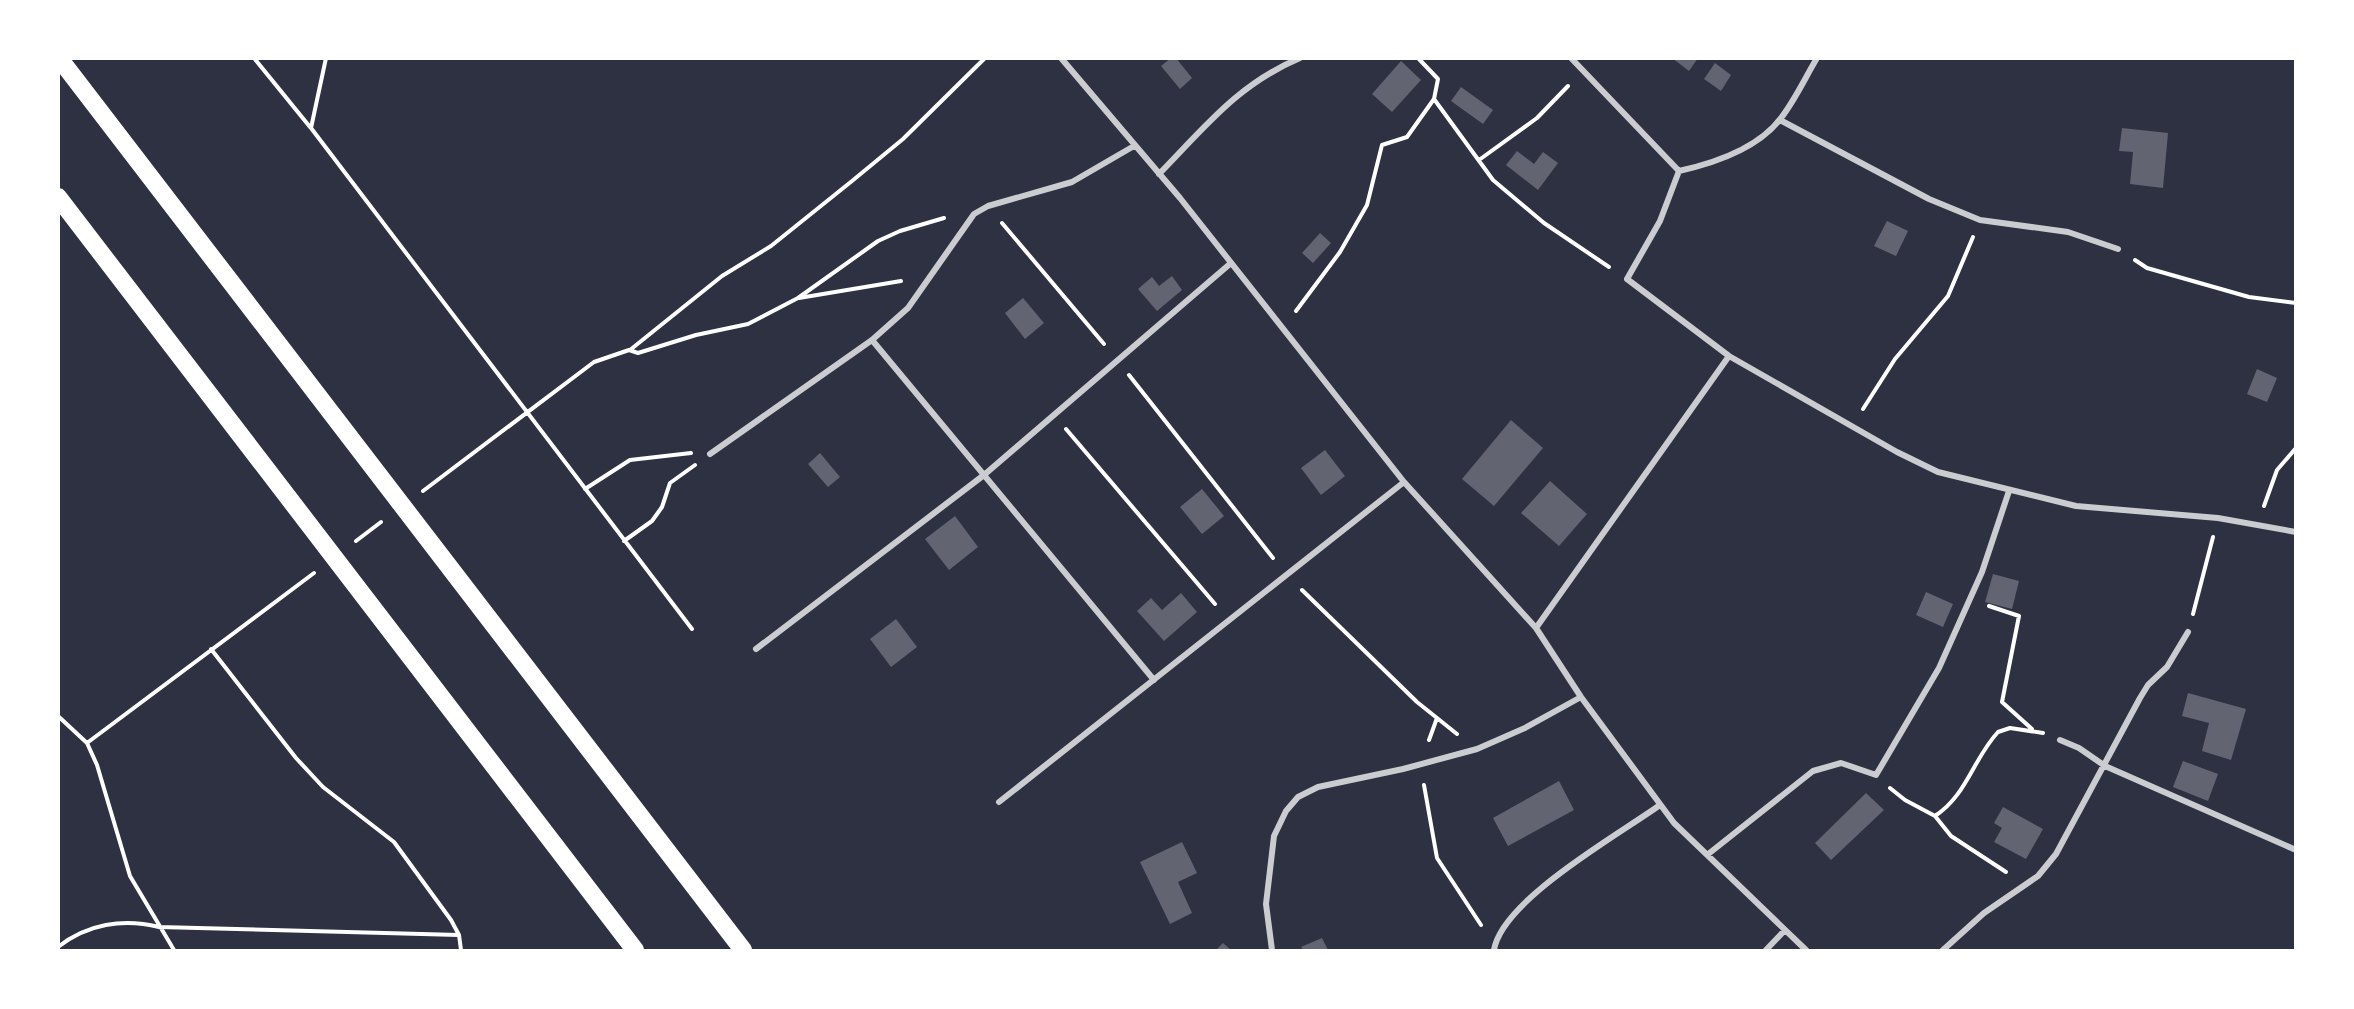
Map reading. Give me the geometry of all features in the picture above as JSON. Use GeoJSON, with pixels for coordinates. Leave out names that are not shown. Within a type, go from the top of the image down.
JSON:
{"type":"FeatureCollection","features":[{"type":"Feature","properties":{"kind":"highway"},"geometry":{"type":"LineString","coordinates":[[59,58],[743,951]]}},
{"type":"Feature","properties":{"kind":"highway"},"geometry":{"type":"LineString","coordinates":[[58,197],[635,951]]}},
{"type":"Feature","properties":{"kind":"street"},"geometry":{"type":"LineString","coordinates":[[1061,58],[1231,263],[1404,482],[1536,628],[1581,697],[1660,805],[1707,855],[1806,951]]}},
{"type":"Feature","properties":{"kind":"street"},"geometry":{"type":"LineString","coordinates":[[1159,174],[1242,90],[1281,66],[1300,58]]}},
{"type":"Feature","properties":{"kind":"street"},"geometry":{"type":"LineString","coordinates":[[1571,58],[1679,171]]}},
{"type":"Feature","properties":{"kind":"street"},"geometry":{"type":"LineString","coordinates":[[1679,171],[1704,165],[1740,150],[1780,120],[1817,58]]}},
{"type":"Feature","properties":{"kind":"street"},"geometry":{"type":"LineString","coordinates":[[1780,120],[1929,199],[1980,220],[2068,232],[2118,249]]}},
{"type":"Feature","properties":{"kind":"street"},"geometry":{"type":"LineString","coordinates":[[710,454],[872,340],[908,308],[930,280],[955,238],[974,214],[988,206],[1072,182],[1134,146]]}},
{"type":"Feature","properties":{"kind":"street"},"geometry":{"type":"LineString","coordinates":[[1679,171],[1660,221],[1627,279],[1729,356],[1851,426],[1938,471],[2009,491],[2076,506],[2218,518],[2258,523],[2295,532]]}},
{"type":"Feature","properties":{"kind":"street"},"geometry":{"type":"LineString","coordinates":[[756,649],[984,475],[1231,263]]}},
{"type":"Feature","properties":{"kind":"street"},"geometry":{"type":"LineString","coordinates":[[872,340],[1154,680]]}},
{"type":"Feature","properties":{"kind":"street"},"geometry":{"type":"LineString","coordinates":[[1536,628],[1729,356]]}},
{"type":"Feature","properties":{"kind":"street"},"geometry":{"type":"LineString","coordinates":[[999,802],[1404,482]]}},
{"type":"Feature","properties":{"kind":"street"},"geometry":{"type":"LineString","coordinates":[[1707,855],[1813,771],[1841,763],[1876,775],[1939,668],[1982,572],[2009,491]]}},
{"type":"Feature","properties":{"kind":"street"},"geometry":{"type":"LineString","coordinates":[[1943,951],[1984,913],[2038,876],[2056,854],[2140,698],[2148,685],[2167,667],[2188,632]]}},
{"type":"Feature","properties":{"kind":"street"},"geometry":{"type":"LineString","coordinates":[[1272,951],[1266,904],[1269,865],[1274,836],[1286,811],[1298,798],[1318,787],[1477,749],[1525,728],[1581,697]]}},
{"type":"Feature","properties":{"kind":"street"},"geometry":{"type":"LineString","coordinates":[[2061,740],[2079,748],[2105,766],[2295,850]]}},
{"type":"Feature","properties":{"kind":"street"},"geometry":{"type":"LineString","coordinates":[[1495,948],[1501,930],[1516,910],[1556,877],[1660,805]]}},
{"type":"Feature","properties":{"kind":"street"},"geometry":{"type":"LineString","coordinates":[[1766,951],[1785,930]]}},
{"type":"Feature","properties":{"kind":"path"},"geometry":{"type":"LineString","coordinates":[[254,58],[310,128],[692,629]]}},
{"type":"Feature","properties":{"kind":"path"},"geometry":{"type":"LineString","coordinates":[[310,128],[326,58]]}},
{"type":"Feature","properties":{"kind":"path"},"geometry":{"type":"LineString","coordinates":[[420,493],[594,362],[630,350],[722,276],[771,246],[903,139],[985,58]]}},
{"type":"Feature","properties":{"kind":"path"},"geometry":{"type":"LineString","coordinates":[[1283,328],[1341,252],[1367,205],[1382,145],[1407,137],[1434,99],[1438,79],[1418,58]]}},
{"type":"Feature","properties":{"kind":"path"},"geometry":{"type":"LineString","coordinates":[[1479,160],[1537,118],[1582,70]]}},
{"type":"Feature","properties":{"kind":"path"},"geometry":{"type":"LineString","coordinates":[[1434,99],[1493,180],[1544,223],[1627,279]]}},
{"type":"Feature","properties":{"kind":"path"},"geometry":{"type":"LineString","coordinates":[[988,206],[1118,360],[1287,575],[1417,702],[1477,749]]}},
{"type":"Feature","properties":{"kind":"path"},"geometry":{"type":"LineString","coordinates":[[630,350],[638,352],[696,335],[748,324],[798,298],[878,241],[922,224],[974,214]]}},
{"type":"Feature","properties":{"kind":"path"},"geometry":{"type":"LineString","coordinates":[[1851,426],[1895,359],[1948,296],[1980,220]]}},
{"type":"Feature","properties":{"kind":"path"},"geometry":{"type":"LineString","coordinates":[[2118,249],[2147,268],[2249,297],[2295,303]]}},
{"type":"Feature","properties":{"kind":"path"},"geometry":{"type":"LineString","coordinates":[[798,298],[890,282],[930,280]]}},
{"type":"Feature","properties":{"kind":"path"},"geometry":{"type":"LineString","coordinates":[[1054,415],[1229,621]]}},
{"type":"Feature","properties":{"kind":"path"},"geometry":{"type":"LineString","coordinates":[[2258,523],[2277,470],[2295,448]]}},
{"type":"Feature","properties":{"kind":"path"},"geometry":{"type":"LineString","coordinates":[[585,489],[630,460],[676,453],[710,454]]}},
{"type":"Feature","properties":{"kind":"path"},"geometry":{"type":"LineString","coordinates":[[624,541],[652,521],[662,507],[670,483],[710,454]]}},
{"type":"Feature","properties":{"kind":"path"},"geometry":{"type":"LineString","coordinates":[[2188,632],[2218,518]]}},
{"type":"Feature","properties":{"kind":"path"},"geometry":{"type":"LineString","coordinates":[[354,543],[382,521]]}},
{"type":"Feature","properties":{"kind":"path"},"geometry":{"type":"LineString","coordinates":[[87,743],[316,571]]}},
{"type":"Feature","properties":{"kind":"path"},"geometry":{"type":"LineString","coordinates":[[1970,599],[2019,616],[2002,702],[2033,730]]}},
{"type":"Feature","properties":{"kind":"path"},"geometry":{"type":"LineString","coordinates":[[211,649],[296,758],[323,787],[394,842],[459,935],[461,951]]}},
{"type":"Feature","properties":{"kind":"path"},"geometry":{"type":"LineString","coordinates":[[58,716],[87,743],[97,765],[130,876],[174,951]]}},
{"type":"Feature","properties":{"kind":"path"},"geometry":{"type":"LineString","coordinates":[[1437,718],[1420,764],[1437,858],[1495,948]]}},
{"type":"Feature","properties":{"kind":"path"},"geometry":{"type":"LineString","coordinates":[[1935,816],[1951,805],[1959,795],[1998,732],[2010,728],[2033,730],[2061,740]]}},
{"type":"Feature","properties":{"kind":"path"},"geometry":{"type":"LineString","coordinates":[[1876,775],[1905,800],[1935,816],[1951,836],[2006,871],[2018,891]]}},
{"type":"Feature","properties":{"kind":"path"},"geometry":{"type":"LineString","coordinates":[[58,947],[74,934],[117,922],[138,922],[159,927],[459,935]]}},
{"type":"Feature","properties":{"kind":"building"},"geometry":{"type":"Polygon","coordinates":[[[1171,58],[1176,58],[1192,78],[1180,89],[1161,66],[1171,58]]]}},
{"type":"Feature","properties":{"kind":"building"},"geometry":{"type":"Polygon","coordinates":[[[1672,58],[1698,58],[1689,71],[1672,58]]]}},
{"type":"Feature","properties":{"kind":"building"},"geometry":{"type":"Polygon","coordinates":[[[1401,61],[1421,80],[1392,112],[1372,94],[1401,61]]]}},
{"type":"Feature","properties":{"kind":"building"},"geometry":{"type":"Polygon","coordinates":[[[1715,63],[1731,75],[1721,91],[1704,79],[1715,63]]]}},
{"type":"Feature","properties":{"kind":"building"},"geometry":{"type":"Polygon","coordinates":[[[1461,87],[1493,110],[1483,124],[1451,101],[1461,87]]]}},
{"type":"Feature","properties":{"kind":"building"},"geometry":{"type":"Polygon","coordinates":[[[2122,128],[2168,133],[2163,188],[2130,184],[2133,152],[2119,151],[2122,128]]]}},
{"type":"Feature","properties":{"kind":"building"},"geometry":{"type":"Polygon","coordinates":[[[1517,151],[1534,164],[1543,152],[1558,163],[1538,190],[1506,165],[1517,151]]]}},
{"type":"Feature","properties":{"kind":"building"},"geometry":{"type":"Polygon","coordinates":[[[1887,221],[1908,231],[1896,256],[1874,246],[1887,221]]]}},
{"type":"Feature","properties":{"kind":"building"},"geometry":{"type":"Polygon","coordinates":[[[1320,233],[1331,243],[1313,263],[1302,253],[1320,233]]]}},
{"type":"Feature","properties":{"kind":"building"},"geometry":{"type":"Polygon","coordinates":[[[1172,276],[1182,290],[1157,311],[1138,289],[1152,277],[1159,286],[1172,276]]]}},
{"type":"Feature","properties":{"kind":"building"},"geometry":{"type":"Polygon","coordinates":[[[1023,298],[1044,323],[1025,339],[1005,313],[1023,298]]]}},
{"type":"Feature","properties":{"kind":"building"},"geometry":{"type":"Polygon","coordinates":[[[2257,369],[2277,378],[2267,402],[2247,394],[2257,369]]]}},
{"type":"Feature","properties":{"kind":"building"},"geometry":{"type":"Polygon","coordinates":[[[1511,420],[1543,448],[1494,506],[1462,479],[1511,420]]]}},
{"type":"Feature","properties":{"kind":"building"},"geometry":{"type":"Polygon","coordinates":[[[1325,450],[1345,476],[1321,495],[1301,468],[1325,450]]]}},
{"type":"Feature","properties":{"kind":"building"},"geometry":{"type":"Polygon","coordinates":[[[820,453],[840,477],[828,487],[808,464],[820,453]]]}},
{"type":"Feature","properties":{"kind":"building"},"geometry":{"type":"Polygon","coordinates":[[[1550,481],[1587,514],[1559,546],[1521,513],[1550,481]]]}},
{"type":"Feature","properties":{"kind":"building"},"geometry":{"type":"Polygon","coordinates":[[[1202,489],[1224,516],[1202,534],[1180,507],[1202,489]]]}},
{"type":"Feature","properties":{"kind":"building"},"geometry":{"type":"Polygon","coordinates":[[[955,516],[978,547],[949,570],[925,539],[955,516]]]}},
{"type":"Feature","properties":{"kind":"building"},"geometry":{"type":"Polygon","coordinates":[[[1993,574],[2019,581],[2012,609],[1985,602],[1993,574]]]}},
{"type":"Feature","properties":{"kind":"building"},"geometry":{"type":"Polygon","coordinates":[[[1926,592],[1953,604],[1943,627],[1916,615],[1926,592]]]}},
{"type":"Feature","properties":{"kind":"building"},"geometry":{"type":"Polygon","coordinates":[[[1181,593],[1197,612],[1164,641],[1137,611],[1151,598],[1162,610],[1181,593]]]}},
{"type":"Feature","properties":{"kind":"building"},"geometry":{"type":"Polygon","coordinates":[[[896,619],[917,647],[891,667],[870,639],[896,619]]]}},
{"type":"Feature","properties":{"kind":"building"},"geometry":{"type":"Polygon","coordinates":[[[2188,693],[2246,709],[2231,760],[2202,751],[2209,723],[2182,716],[2188,693]]]}},
{"type":"Feature","properties":{"kind":"building"},"geometry":{"type":"Polygon","coordinates":[[[2183,761],[2218,774],[2208,801],[2173,787],[2183,761]]]}},
{"type":"Feature","properties":{"kind":"building"},"geometry":{"type":"Polygon","coordinates":[[[1559,781],[1574,810],[1508,846],[1493,818],[1559,781]]]}},
{"type":"Feature","properties":{"kind":"building"},"geometry":{"type":"Polygon","coordinates":[[[1866,793],[1884,810],[1831,860],[1815,843],[1866,793]]]}},
{"type":"Feature","properties":{"kind":"building"},"geometry":{"type":"Polygon","coordinates":[[[2003,807],[2043,829],[2026,859],[1994,842],[2002,828],[1994,823],[2003,807]]]}},
{"type":"Feature","properties":{"kind":"building"},"geometry":{"type":"Polygon","coordinates":[[[1182,842],[1197,873],[1178,882],[1192,913],[1170,924],[1140,862],[1182,842]]]}},
{"type":"Feature","properties":{"kind":"building"},"geometry":{"type":"Polygon","coordinates":[[[1322,938],[1328,950],[1303,950],[1301,947],[1322,938]]]}},
{"type":"Feature","properties":{"kind":"building"},"geometry":{"type":"Polygon","coordinates":[[[1223,943],[1231,950],[1216,950],[1223,943]]]}}]}
